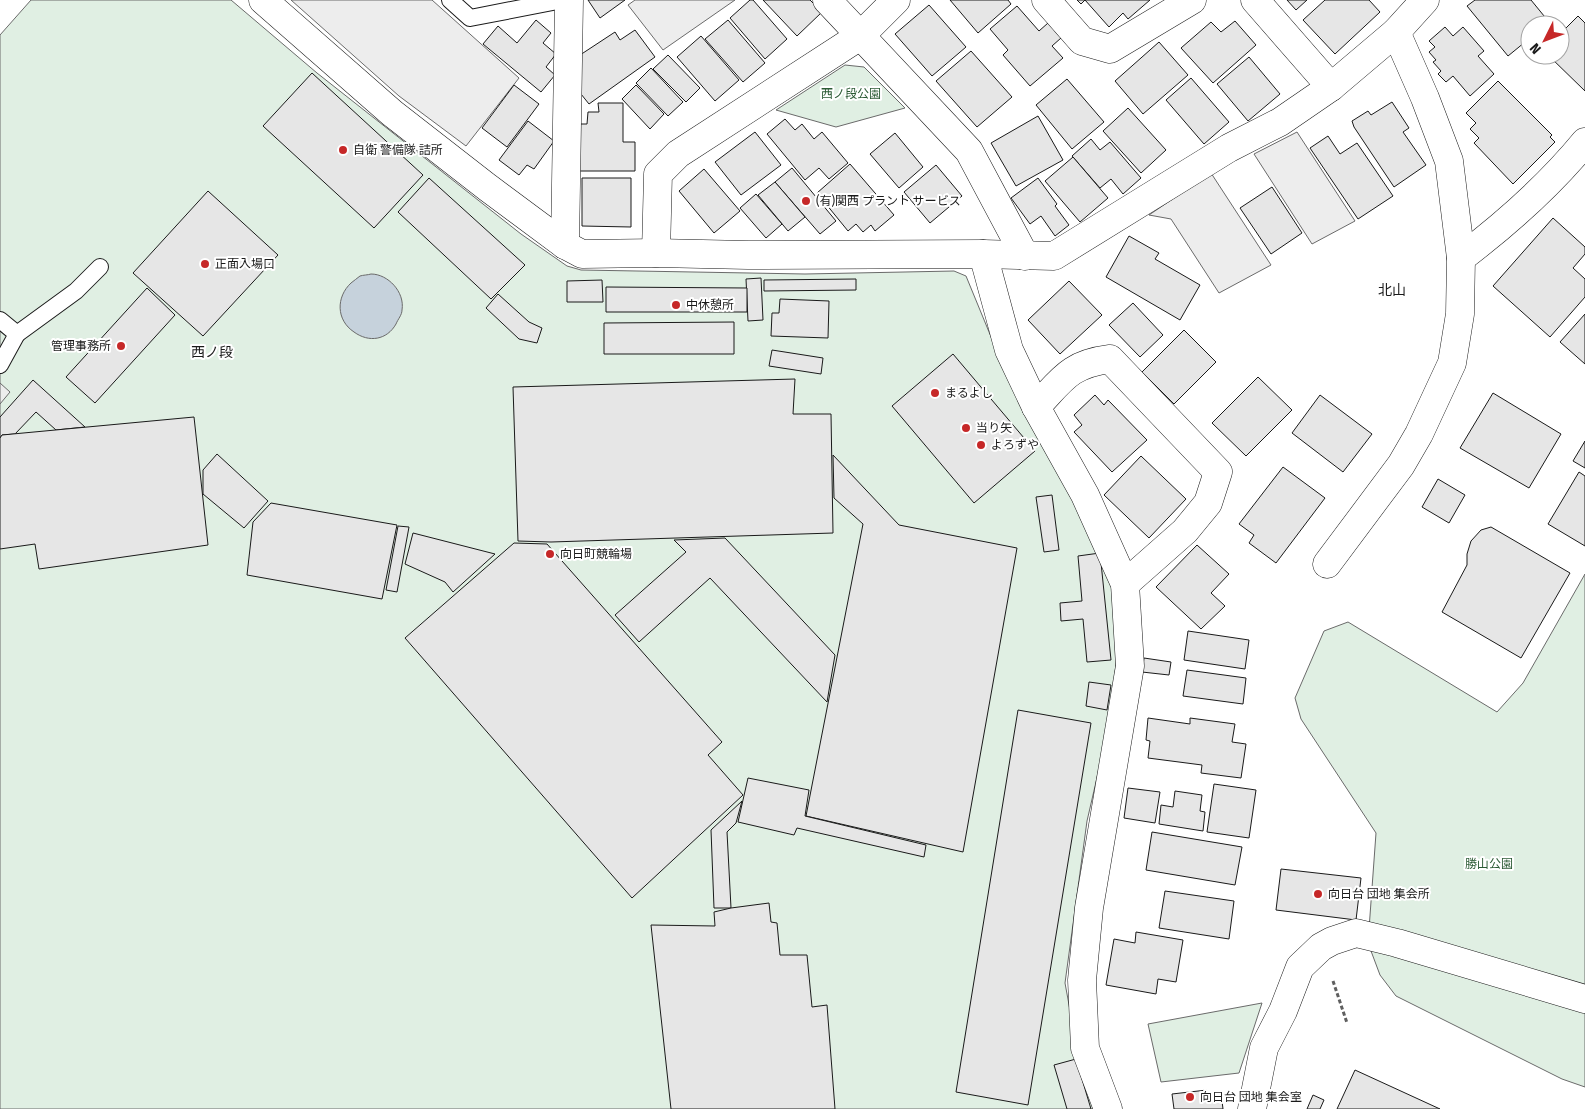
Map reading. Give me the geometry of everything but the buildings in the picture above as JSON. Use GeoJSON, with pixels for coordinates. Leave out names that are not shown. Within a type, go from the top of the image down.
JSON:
{"type":"FeatureCollection","features":[{"type":"Feature","properties":{"kind":"street"},"geometry":{"type":"LineString","coordinates":[[263,0],[392,113],[487,187],[565,244],[582,254],[983,254],[1025,256],[1054,256],[1229,148],[1280,122],[1330,87],[1396,32],[1425,0]]}},
{"type":"Feature","properties":{"kind":"street"},"geometry":{"type":"LineString","coordinates":[[565,244],[569,0]]}},
{"type":"Feature","properties":{"kind":"street"},"geometry":{"type":"LineString","coordinates":[[827,0],[969,151],[1025,256]]}},
{"type":"Feature","properties":{"kind":"street"},"geometry":{"type":"LineString","coordinates":[[656,253],[658,174],[678,154],[860,36],[896,0]]}},
{"type":"Feature","properties":{"kind":"street"},"geometry":{"type":"LineString","coordinates":[[1046,0],[1082,41],[1110,49],[1192,0]]}},
{"type":"Feature","properties":{"kind":"street"},"geometry":{"type":"LineString","coordinates":[[1255,0],[1330,87]]}},
{"type":"Feature","properties":{"kind":"street"},"geometry":{"type":"LineString","coordinates":[[1327,564],[1400,465],[1433,406],[1452,363],[1460,314],[1460,258],[1448,161],[1425,98],[1396,32]]}},
{"type":"Feature","properties":{"kind":"street"},"geometry":{"type":"LineString","coordinates":[[1460,258],[1502,227],[1549,184],[1585,144]]}},
{"type":"Feature","properties":{"kind":"street"},"geometry":{"type":"LineString","coordinates":[[983,254],[1009,350],[1036,407],[1085,495],[1125,584],[1130,666],[1089,908],[1082,980],[1085,1048],[1109,1105]]}},
{"type":"Feature","properties":{"kind":"street"},"geometry":{"type":"LineString","coordinates":[[1036,407],[1070,370],[1092,361],[1110,359],[1218,472],[1208,503],[1185,531],[1125,584]]}},
{"type":"Feature","properties":{"kind":"street"},"geometry":{"type":"LineString","coordinates":[[1252,1109],[1264,1048],[1284,1011],[1300,967],[1321,948],[1332,941],[1356,933],[1397,942],[1585,999]]}},
{"type":"Feature","properties":{"kind":"lane"},"geometry":{"type":"LineString","coordinates":[[450,0],[470,18],[563,0]]}},
{"type":"Feature","properties":{"kind":"lane"},"geometry":{"type":"LineString","coordinates":[[0,365],[17,334],[76,291],[100,267]]}},
{"type":"Feature","properties":{"kind":"lane"},"geometry":{"type":"LineString","coordinates":[[0,320],[17,334]]}},
{"type":"Feature","properties":{"kind":"path"},"geometry":{"type":"LineString","coordinates":[[1321,948],[1347,1023]]}},
{"type":"Feature","properties":{"kind":"green space","name":"向日町競輪場"},"geometry":{"type":"Polygon","coordinates":[[[31,0],[231,0],[317,73],[521,234],[567,266],[581,270],[805,274],[954,271],[966,276],[1003,366],[1112,576],[1118,645],[1110,721],[1087,821],[1065,983],[1074,1032],[1096,1109],[0,1109],[0,35],[31,0]]]}},
{"type":"Feature","properties":{"kind":"green space","name":"西ノ段公園"},"geometry":{"type":"Polygon","coordinates":[[[845,65],[864,67],[905,108],[836,127],[776,110],[845,65]]]}},
{"type":"Feature","properties":{"kind":"green space","name":"勝山公園"},"geometry":{"type":"Polygon","coordinates":[[[1585,574],[1585,1087],[1562,1079],[1396,996],[1380,975],[1368,943],[1376,833],[1301,719],[1295,698],[1324,631],[1348,622],[1497,712],[1523,683],[1585,574]]]}},
{"type":"Feature","properties":{"kind":"green space"},"geometry":{"type":"Polygon","coordinates":[[[1262,1003],[1239,1073],[1161,1082],[1148,1024],[1262,1003]]]}},
{"type":"Feature","properties":{"kind":"shaded area"},"geometry":{"type":"Polygon","coordinates":[[[291,0],[432,0],[519,78],[466,146],[399,96],[291,0]]]}},
{"type":"Feature","properties":{"kind":"shaded area"},"geometry":{"type":"Polygon","coordinates":[[[635,0],[735,0],[663,50],[628,5],[635,0]]]}},
{"type":"Feature","properties":{"kind":"shaded area"},"geometry":{"type":"Polygon","coordinates":[[[1297,132],[1355,221],[1312,244],[1254,154],[1297,132]]]}},
{"type":"Feature","properties":{"kind":"shaded area"},"geometry":{"type":"Polygon","coordinates":[[[1211,173],[1271,265],[1219,293],[1171,219],[1149,215],[1211,173]]]}},
{"type":"Feature","properties":{"kind":"shaded area"},"geometry":{"type":"Polygon","coordinates":[[[371,274],[383,277],[394,285],[401,297],[402,303],[401,314],[388,334],[372,339],[354,332],[348,327],[341,315],[340,308],[343,295],[351,283],[360,276],[371,274]]]}},
{"type":"Feature","properties":{"kind":"shaded area"},"geometry":{"type":"Polygon","coordinates":[[[0,383],[10,392],[0,404],[0,383]]]}},
{"type":"Feature","properties":{"kind":"place","name":"自衛 警備隊 詰所"},"geometry":{"type":"Point","coordinates":[343,150]}},
{"type":"Feature","properties":{"kind":"place","name":"(有)関西 プラント サービス"},"geometry":{"type":"Point","coordinates":[806,201]}},
{"type":"Feature","properties":{"kind":"place","name":"正面入場口"},"geometry":{"type":"Point","coordinates":[205,264]}},
{"type":"Feature","properties":{"kind":"place","name":"中休憩所"},"geometry":{"type":"Point","coordinates":[676,305]}},
{"type":"Feature","properties":{"kind":"place","name":"管理事務所"},"geometry":{"type":"Point","coordinates":[121,346]}},
{"type":"Feature","properties":{"kind":"place","name":"まるよし"},"geometry":{"type":"Point","coordinates":[935,393]}},
{"type":"Feature","properties":{"kind":"place","name":"当り矢"},"geometry":{"type":"Point","coordinates":[966,428]}},
{"type":"Feature","properties":{"kind":"place","name":"よろずや"},"geometry":{"type":"Point","coordinates":[981,445]}},
{"type":"Feature","properties":{"kind":"place","name":"向日町競輪場"},"geometry":{"type":"Point","coordinates":[550,554]}},
{"type":"Feature","properties":{"kind":"place","name":"向日台 団地 集会所"},"geometry":{"type":"Point","coordinates":[1318,894]}},
{"type":"Feature","properties":{"kind":"place","name":"向日台 団地 集会室"},"geometry":{"type":"Point","coordinates":[1190,1097]}},
{"type":"Feature","properties":{"kind":"district","name":"北山"},"geometry":{"type":"Point","coordinates":[1392,290]}},
{"type":"Feature","properties":{"kind":"district","name":"西ノ段"},"geometry":{"type":"Point","coordinates":[212,352]}}]}
